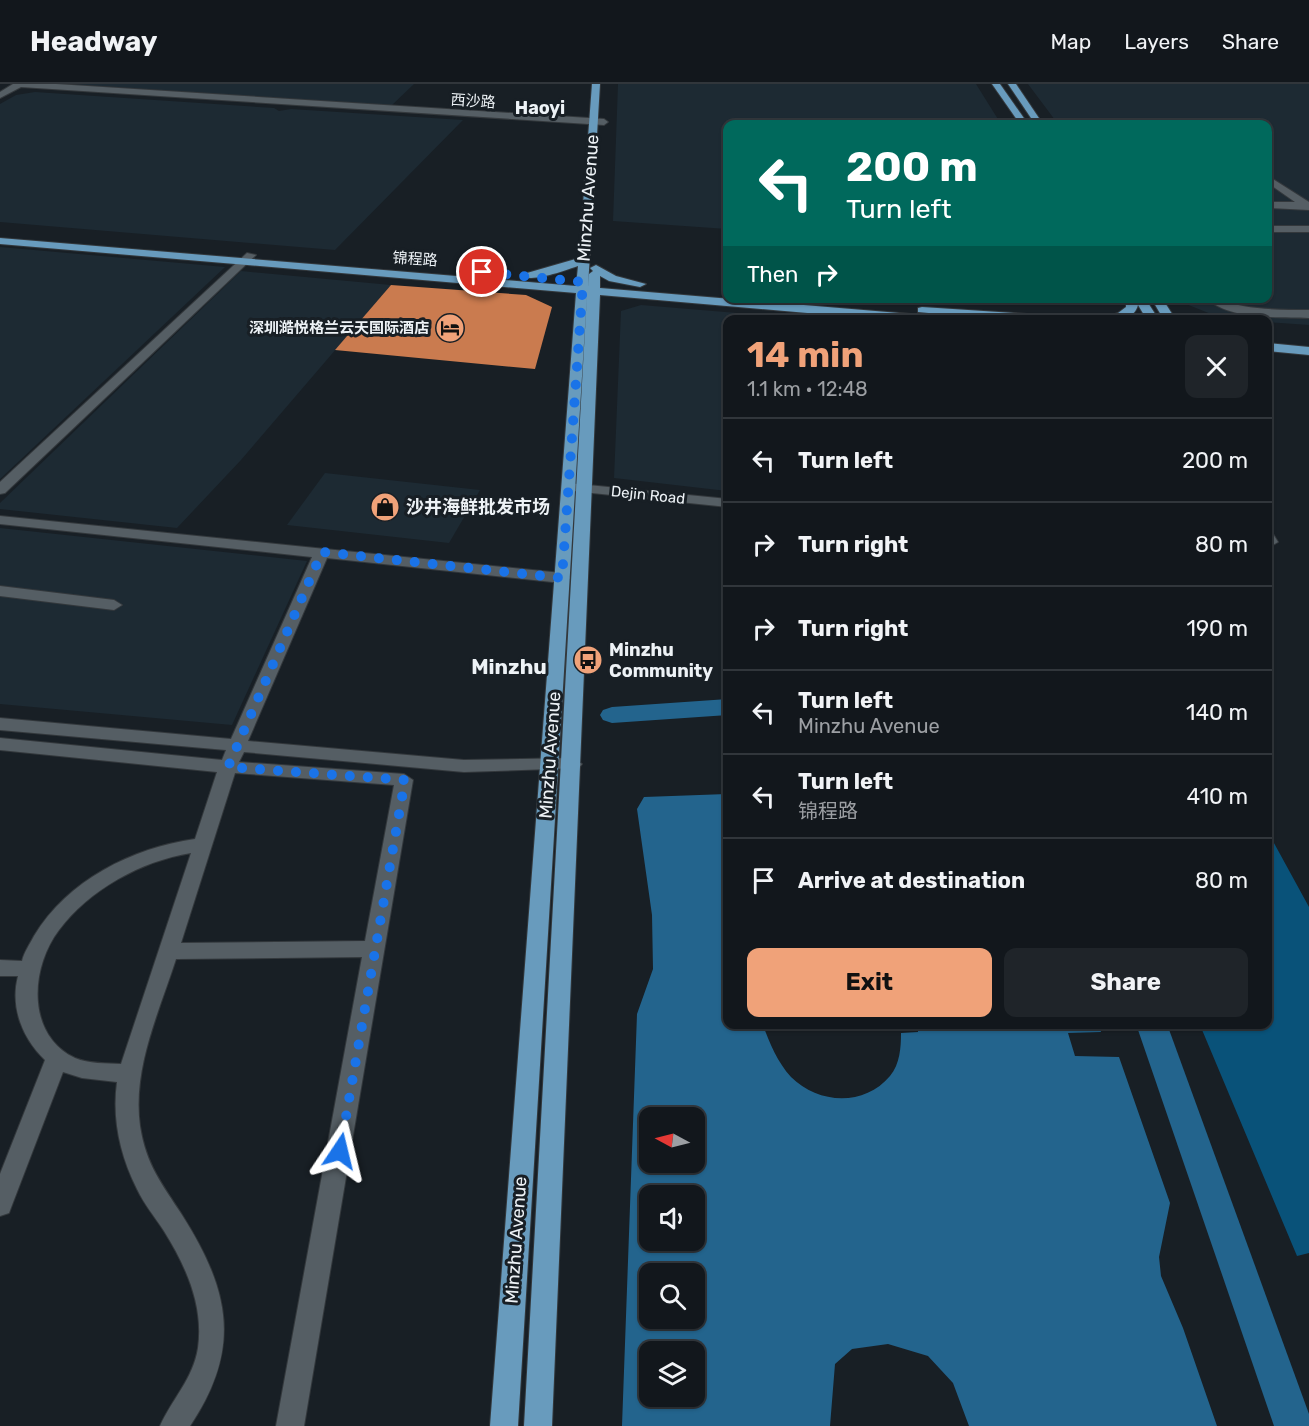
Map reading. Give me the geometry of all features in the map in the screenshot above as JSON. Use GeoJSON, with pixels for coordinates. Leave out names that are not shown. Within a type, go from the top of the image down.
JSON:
{"type":"FeatureCollection","features":[{"type":"Feature","properties":{"kind":"main road","name":"Minzhu Avenue"},"geometry":{"type":"LineString","coordinates":[[538,1426],[573,764],[577,488],[598,122],[596,84]]}},
{"type":"Feature","properties":{"kind":"main road","name":"Minzhu Avenue"},"geometry":{"type":"LineString","coordinates":[[598,122],[607,84]]}},
{"type":"Feature","properties":{"kind":"main road"},"geometry":{"type":"LineString","coordinates":[[996,84],[1021,120]]}},
{"type":"Feature","properties":{"kind":"main road"},"geometry":{"type":"LineString","coordinates":[[1012,84],[1036,120]]}},
{"type":"Feature","properties":{"kind":"main road","name":"锦程路"},"geometry":{"type":"LineString","coordinates":[[0,234],[545,285],[567,293],[613,279],[636,289]]}},
{"type":"Feature","properties":{"kind":"main road","name":"锦程路"},"geometry":{"type":"LineString","coordinates":[[0,241],[526,275],[588,286]]}},
{"type":"Feature","properties":{"kind":"main road"},"geometry":{"type":"LineString","coordinates":[[526,275],[553,271],[588,286],[603,302],[636,289],[723,292]]}},
{"type":"Feature","properties":{"kind":"main road"},"geometry":{"type":"LineString","coordinates":[[636,289],[723,298]]}},
{"type":"Feature","properties":{"kind":"main road"},"geometry":{"type":"LineString","coordinates":[[771,303],[887,315]]}},
{"type":"Feature","properties":{"kind":"main road"},"geometry":{"type":"LineString","coordinates":[[856,303],[999,315]]}},
{"type":"Feature","properties":{"kind":"main road"},"geometry":{"type":"LineString","coordinates":[[1123,315],[1132,308],[1132,303]]}},
{"type":"Feature","properties":{"kind":"main road"},"geometry":{"type":"LineString","coordinates":[[1159,303],[1172,315]]}},
{"type":"Feature","properties":{"kind":"main road"},"geometry":{"type":"LineString","coordinates":[[1272,335],[1309,338]]}},
{"type":"Feature","properties":{"kind":"main road"},"geometry":{"type":"LineString","coordinates":[[1272,347],[1309,351]]}},
{"type":"Feature","properties":{"kind":"main road","name":"Minzhu Avenue"},"geometry":{"type":"LineString","coordinates":[[504,1426],[562,578],[577,488]]}},
{"type":"Feature","properties":{"kind":"street"},"geometry":{"type":"LineString","coordinates":[[0,90],[10,84]]}},
{"type":"Feature","properties":{"kind":"street"},"geometry":{"type":"LineString","coordinates":[[0,95],[19,84]]}},
{"type":"Feature","properties":{"kind":"street","name":"西沙路"},"geometry":{"type":"LineString","coordinates":[[19,84],[598,122]]}},
{"type":"Feature","properties":{"kind":"street"},"geometry":{"type":"LineString","coordinates":[[1272,182],[1308,206]]}},
{"type":"Feature","properties":{"kind":"street"},"geometry":{"type":"LineString","coordinates":[[1272,206],[1308,206]]}},
{"type":"Feature","properties":{"kind":"street"},"geometry":{"type":"LineString","coordinates":[[1272,229],[1309,229]]}},
{"type":"Feature","properties":{"kind":"street"},"geometry":{"type":"LineString","coordinates":[[0,490],[247,258]]}},
{"type":"Feature","properties":{"kind":"street"},"geometry":{"type":"LineString","coordinates":[[1215,303],[1231,308],[1309,314]]}},
{"type":"Feature","properties":{"kind":"street","name":"Dejin Road"},"geometry":{"type":"LineString","coordinates":[[577,488],[723,503]]}},
{"type":"Feature","properties":{"kind":"street"},"geometry":{"type":"LineString","coordinates":[[0,520],[562,578]]}},
{"type":"Feature","properties":{"kind":"street"},"geometry":{"type":"LineString","coordinates":[[174,1426],[200,1384],[208,1359],[213,1332],[212,1306],[195,1260],[143,1178],[128,1122],[126,1094],[129,1073],[228,767],[322,552]]}},
{"type":"Feature","properties":{"kind":"street"},"geometry":{"type":"LineString","coordinates":[[0,591],[114,605]]}},
{"type":"Feature","properties":{"kind":"street"},"geometry":{"type":"LineString","coordinates":[[0,724],[464,766],[573,764]]}},
{"type":"Feature","properties":{"kind":"street"},"geometry":{"type":"LineString","coordinates":[[0,744],[228,767],[405,780],[290,1426]]}},
{"type":"Feature","properties":{"kind":"street"},"geometry":{"type":"LineString","coordinates":[[129,1073],[90,1071],[56,1060],[35,1034],[20,1005],[10,968],[42,922],[93,879],[134,859],[178,847],[203,844]]}},
{"type":"Feature","properties":{"kind":"street"},"geometry":{"type":"LineString","coordinates":[[168,951],[376,949]]}},
{"type":"Feature","properties":{"kind":"street"},"geometry":{"type":"LineString","coordinates":[[0,1205],[56,1060]]}},
{"type":"Feature","properties":{"kind":"shaded area"},"geometry":{"type":"Polygon","coordinates":[[[70,84],[414,84],[392,105],[70,84]]]}},
{"type":"Feature","properties":{"kind":"shaded area"},"geometry":{"type":"Polygon","coordinates":[[[618,84],[976,84],[998,120],[723,120],[723,229],[613,221],[618,84]]]}},
{"type":"Feature","properties":{"kind":"shaded area"},"geometry":{"type":"Polygon","coordinates":[[[1028,84],[1309,84],[1309,325],[1272,322],[1272,315],[1214,315],[1185,303],[1272,303],[1272,120],[1055,120],[1028,84]]]}},
{"type":"Feature","properties":{"kind":"shaded area"},"geometry":{"type":"Polygon","coordinates":[[[35,92],[274,108],[279,111],[291,109],[463,120],[335,250],[0,222],[0,104],[16,95],[35,92]]]}},
{"type":"Feature","properties":{"kind":"shaded area"},"geometry":{"type":"Polygon","coordinates":[[[0,247],[225,267],[0,479],[0,247]]]}},
{"type":"Feature","properties":{"kind":"shaded area"},"geometry":{"type":"Polygon","coordinates":[[[241,271],[391,285],[241,460],[177,528],[0,509],[0,503],[241,271]]]}},
{"type":"Feature","properties":{"kind":"shaded area"},"geometry":{"type":"Polygon","coordinates":[[[641,305],[760,315],[723,315],[723,491],[614,478],[621,311],[641,305]]]}},
{"type":"Feature","properties":{"kind":"shaded area","name":"沙井海鲜批发市场"},"geometry":{"type":"Polygon","coordinates":[[[325,473],[480,490],[449,543],[287,525],[325,473]]]}},
{"type":"Feature","properties":{"kind":"shaded area"},"geometry":{"type":"Polygon","coordinates":[[[0,528],[307,561],[232,725],[0,704],[0,528]]]}},
{"type":"Feature","properties":{"kind":"shaded area"},"geometry":{"type":"Polygon","coordinates":[[[723,794],[723,1029],[765,1029],[782,1065],[802,1086],[827,1097],[854,1097],[867,1093],[890,1076],[896,1066],[901,1033],[918,1032],[918,1029],[1100,1029],[1101,1032],[1068,1033],[1075,1056],[1119,1057],[1170,1203],[1159,1257],[1161,1276],[1183,1328],[1217,1426],[969,1426],[953,1383],[928,1356],[888,1344],[852,1349],[835,1364],[830,1426],[622,1426],[637,1014],[653,969],[652,915],[637,809],[644,797],[723,794]]]}},
{"type":"Feature","properties":{"kind":"shaded area"},"geometry":{"type":"Polygon","coordinates":[[[1272,839],[1309,907],[1309,1253],[1297,1256],[1202,1029],[1272,1029],[1272,839]]]}},
{"type":"Feature","properties":{"kind":"building","name":"深圳澔悦格兰云天国际酒店"},"geometry":{"type":"Polygon","coordinates":[[[391,285],[526,295],[552,307],[535,369],[335,350],[391,285]]]}},
{"type":"Feature","properties":{"kind":"waterway"},"geometry":{"type":"LineString","coordinates":[[612,715],[723,707]]}},
{"type":"Feature","properties":{"kind":"waterway"},"geometry":{"type":"LineString","coordinates":[[1153,1029],[1294,1426]]}},
{"type":"Feature","properties":{"kind":"place","name":"深圳澔悦格兰云天国际酒店"},"geometry":{"type":"Point","coordinates":[450,328]}},
{"type":"Feature","properties":{"kind":"place","name":"沙井海鲜批发市场"},"geometry":{"type":"Point","coordinates":[385,507]}},
{"type":"Feature","properties":{"kind":"place","name":"Minzhu Community"},"geometry":{"type":"Point","coordinates":[588,660]}},
{"type":"Feature","properties":{"kind":"district","name":"Haoyi"},"geometry":{"type":"Point","coordinates":[540,108]}},
{"type":"Feature","properties":{"kind":"district","name":"Minzhu"},"geometry":{"type":"Point","coordinates":[509,667]}},
{"type":"Feature","properties":{"kind":"route"},"geometry":{"type":"LineString","coordinates":[[340,1151],[405,780],[228,767],[322,552],[562,578],[583,282],[482,272]]}}]}
